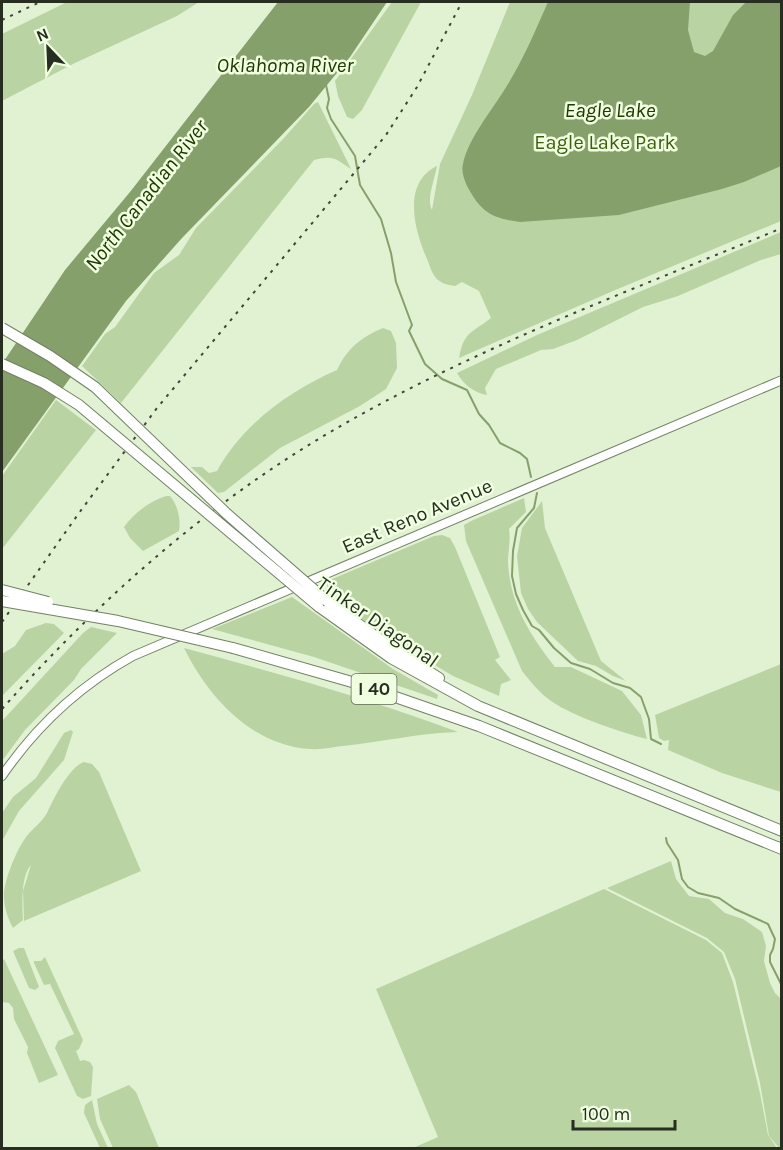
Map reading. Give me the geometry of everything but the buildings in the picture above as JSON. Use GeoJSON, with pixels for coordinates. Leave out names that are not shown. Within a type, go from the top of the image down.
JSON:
{"type":"FeatureCollection","features":[{"type":"Feature","properties":{"kind":"highway"},"geometry":{"type":"LineString","coordinates":[[2,328],[69,367],[95,387],[323,604]]}},
{"type":"Feature","properties":{"kind":"highway","name":"Tinker Diagonal"},"geometry":{"type":"LineString","coordinates":[[2,364],[44,383],[79,405],[391,658],[478,706],[782,831]]}},
{"type":"Feature","properties":{"kind":"highway"},"geometry":{"type":"LineString","coordinates":[[2,590],[118,621]]}},
{"type":"Feature","properties":{"kind":"highway","name":"I 40"},"geometry":{"type":"LineString","coordinates":[[2,601],[118,621],[233,648],[352,682],[479,726],[782,849]]}},
{"type":"Feature","properties":{"kind":"highway"},"geometry":{"type":"LineString","coordinates":[[682,790],[782,824]]}},
{"type":"Feature","properties":{"kind":"highway"},"geometry":{"type":"LineString","coordinates":[[753,838],[782,857]]}},
{"type":"Feature","properties":{"kind":"main road","name":"East Reno Avenue"},"geometry":{"type":"LineString","coordinates":[[2,776],[20,750],[53,714],[84,687],[133,656],[782,380]]}},
{"type":"Feature","properties":{"kind":"green space"},"geometry":{"type":"Polygon","coordinates":[[[67,2],[199,2],[177,16],[75,63],[2,101],[2,34],[67,2]]]}},
{"type":"Feature","properties":{"kind":"green space"},"geometry":{"type":"Polygon","coordinates":[[[392,2],[421,2],[362,110],[353,119],[347,117],[338,96],[335,81],[392,2]]]}},
{"type":"Feature","properties":{"kind":"green space","name":"Eagle Lake Park"},"geometry":{"type":"Polygon","coordinates":[[[510,2],[781,2],[781,221],[459,358],[466,337],[491,318],[479,291],[462,282],[455,286],[446,284],[434,276],[418,235],[414,209],[415,196],[426,174],[437,166],[430,195],[432,210],[440,164],[472,95],[510,2]]]}},
{"type":"Feature","properties":{"kind":"green space"},"geometry":{"type":"Polygon","coordinates":[[[318,102],[351,169],[334,158],[314,160],[121,403],[82,366],[105,334],[115,327],[154,273],[179,255],[196,228],[318,102]]]}},
{"type":"Feature","properties":{"kind":"green space"},"geometry":{"type":"Polygon","coordinates":[[[781,232],[781,254],[761,260],[678,296],[643,307],[577,340],[553,349],[541,350],[496,369],[485,388],[487,395],[469,387],[457,373],[537,335],[781,232]]]}},
{"type":"Feature","properties":{"kind":"green space"},"geometry":{"type":"Polygon","coordinates":[[[383,328],[391,331],[396,343],[397,368],[386,389],[360,406],[280,448],[224,492],[218,493],[191,467],[202,467],[209,473],[217,471],[240,438],[269,411],[302,388],[337,370],[355,344],[383,328]]]}},
{"type":"Feature","properties":{"kind":"green space"},"geometry":{"type":"Polygon","coordinates":[[[56,400],[96,430],[2,549],[2,476],[56,400]]]}},
{"type":"Feature","properties":{"kind":"green space"},"geometry":{"type":"Polygon","coordinates":[[[170,496],[177,508],[179,531],[143,551],[130,538],[124,527],[143,508],[170,496]]]}},
{"type":"Feature","properties":{"kind":"green space"},"geometry":{"type":"Polygon","coordinates":[[[524,498],[526,512],[509,529],[508,562],[513,592],[523,618],[537,643],[555,667],[571,667],[622,691],[641,715],[647,739],[609,728],[567,710],[543,695],[522,671],[466,541],[464,525],[524,498]]]}},
{"type":"Feature","properties":{"kind":"green space"},"geometry":{"type":"Polygon","coordinates":[[[542,501],[545,528],[601,661],[626,681],[596,666],[578,661],[537,622],[528,609],[521,593],[517,556],[522,528],[542,501]]]}},
{"type":"Feature","properties":{"kind":"green space"},"geometry":{"type":"Polygon","coordinates":[[[442,535],[450,538],[455,547],[500,657],[495,660],[511,680],[501,684],[499,696],[453,676],[390,638],[332,598],[325,582],[434,536],[442,535]]]}},
{"type":"Feature","properties":{"kind":"green space"},"geometry":{"type":"Polygon","coordinates":[[[292,597],[393,669],[438,695],[437,699],[314,657],[212,629],[292,597]]]}},
{"type":"Feature","properties":{"kind":"green space"},"geometry":{"type":"Polygon","coordinates":[[[46,623],[54,624],[64,633],[2,696],[2,654],[15,646],[26,630],[46,623]]]}},
{"type":"Feature","properties":{"kind":"green space"},"geometry":{"type":"Polygon","coordinates":[[[91,627],[117,633],[25,730],[2,761],[2,721],[91,627]]]}},
{"type":"Feature","properties":{"kind":"green space"},"geometry":{"type":"Polygon","coordinates":[[[184,648],[356,697],[458,732],[319,749],[290,746],[251,729],[234,716],[206,684],[184,648]]]}},
{"type":"Feature","properties":{"kind":"green space"},"geometry":{"type":"Polygon","coordinates":[[[781,664],[781,792],[722,773],[668,750],[669,740],[664,741],[659,738],[655,715],[781,664]]]}},
{"type":"Feature","properties":{"kind":"green space"},"geometry":{"type":"Polygon","coordinates":[[[71,730],[73,732],[64,760],[19,811],[2,841],[2,813],[13,797],[36,778],[64,733],[71,730]]]}},
{"type":"Feature","properties":{"kind":"green space"},"geometry":{"type":"Polygon","coordinates":[[[84,762],[92,764],[99,772],[141,871],[24,921],[23,891],[23,920],[13,928],[5,905],[4,891],[15,857],[22,842],[45,816],[68,776],[84,762]],[[31,865],[25,876],[23,891],[31,865]]]}},
{"type":"Feature","properties":{"kind":"green space"},"geometry":{"type":"Polygon","coordinates":[[[671,861],[676,879],[689,896],[709,899],[725,913],[743,919],[762,932],[766,946],[764,961],[770,983],[781,999],[781,1148],[769,1136],[760,1083],[735,979],[724,952],[707,938],[607,888],[671,861]]]}},
{"type":"Feature","properties":{"kind":"green space"},"geometry":{"type":"Polygon","coordinates":[[[604,889],[706,940],[722,953],[733,982],[768,1135],[777,1148],[413,1148],[438,1137],[376,989],[604,889]]]}},
{"type":"Feature","properties":{"kind":"green space"},"geometry":{"type":"Polygon","coordinates":[[[24,948],[39,987],[35,990],[29,988],[13,951],[24,948]]]}},
{"type":"Feature","properties":{"kind":"green space"},"geometry":{"type":"Polygon","coordinates":[[[45,957],[83,1040],[76,1051],[80,1061],[90,1062],[93,1067],[91,1096],[83,1099],[77,1096],[55,1048],[58,1041],[74,1034],[50,984],[44,985],[34,963],[45,957]]]}},
{"type":"Feature","properties":{"kind":"green space"},"geometry":{"type":"Polygon","coordinates":[[[4,959],[58,1075],[39,1083],[27,1053],[28,1047],[14,1019],[13,1008],[2,999],[2,961],[4,959]]]}},
{"type":"Feature","properties":{"kind":"green space"},"geometry":{"type":"Polygon","coordinates":[[[129,1085],[136,1092],[159,1148],[113,1148],[100,1119],[97,1099],[129,1085]]]}},
{"type":"Feature","properties":{"kind":"green space"},"geometry":{"type":"Polygon","coordinates":[[[92,1100],[97,1124],[108,1148],[100,1148],[84,1113],[85,1105],[92,1100]]]}},
{"type":"Feature","properties":{"kind":"water","name":"Oklahoma River"},"geometry":{"type":"Polygon","coordinates":[[[278,2],[387,2],[350,57],[309,107],[182,238],[126,301],[2,472],[2,364],[65,270],[130,192],[278,2]]]}},
{"type":"Feature","properties":{"kind":"water","name":"Eagle Lake"},"geometry":{"type":"Polygon","coordinates":[[[548,2],[690,2],[688,30],[694,52],[705,56],[713,51],[733,15],[746,2],[781,2],[781,166],[722,189],[619,215],[520,222],[494,216],[482,208],[467,186],[463,175],[462,169],[466,154],[519,64],[548,2]]]}},
{"type":"Feature","properties":{"kind":"waterway"},"geometry":{"type":"LineString","coordinates":[[326,85],[329,99],[327,108],[331,119],[355,156],[360,185],[381,219],[391,253],[396,282],[412,325],[409,331],[425,364],[442,379],[467,390],[479,414],[500,443],[527,459],[531,477]]}},
{"type":"Feature","properties":{"kind":"waterway"},"geometry":{"type":"LineString","coordinates":[[537,493],[534,508],[517,528],[513,551],[512,576],[523,610],[532,626],[539,630],[571,663],[590,669],[613,683],[630,688],[641,697],[649,719],[651,739],[661,744]]}},
{"type":"Feature","properties":{"kind":"waterway"},"geometry":{"type":"LineString","coordinates":[[666,838],[678,860],[682,879],[688,887],[698,893],[719,898],[735,909],[768,924],[775,939],[770,962],[782,986]]}},
{"type":"Feature","properties":{"kind":"railway"},"geometry":{"type":"LineString","coordinates":[[2,20],[40,2]]}},
{"type":"Feature","properties":{"kind":"railway"},"geometry":{"type":"LineString","coordinates":[[2,622],[157,408],[386,135],[417,87],[462,2]]}},
{"type":"Feature","properties":{"kind":"railway"},"geometry":{"type":"LineString","coordinates":[[2,709],[76,630],[156,557],[241,490],[286,459],[386,401],[441,373],[553,322],[782,228]]}},
{"type":"Feature","properties":{"kind":"water label","name":"North Canadian River"},"geometry":{"type":"Point","coordinates":[146,195]}}]}
